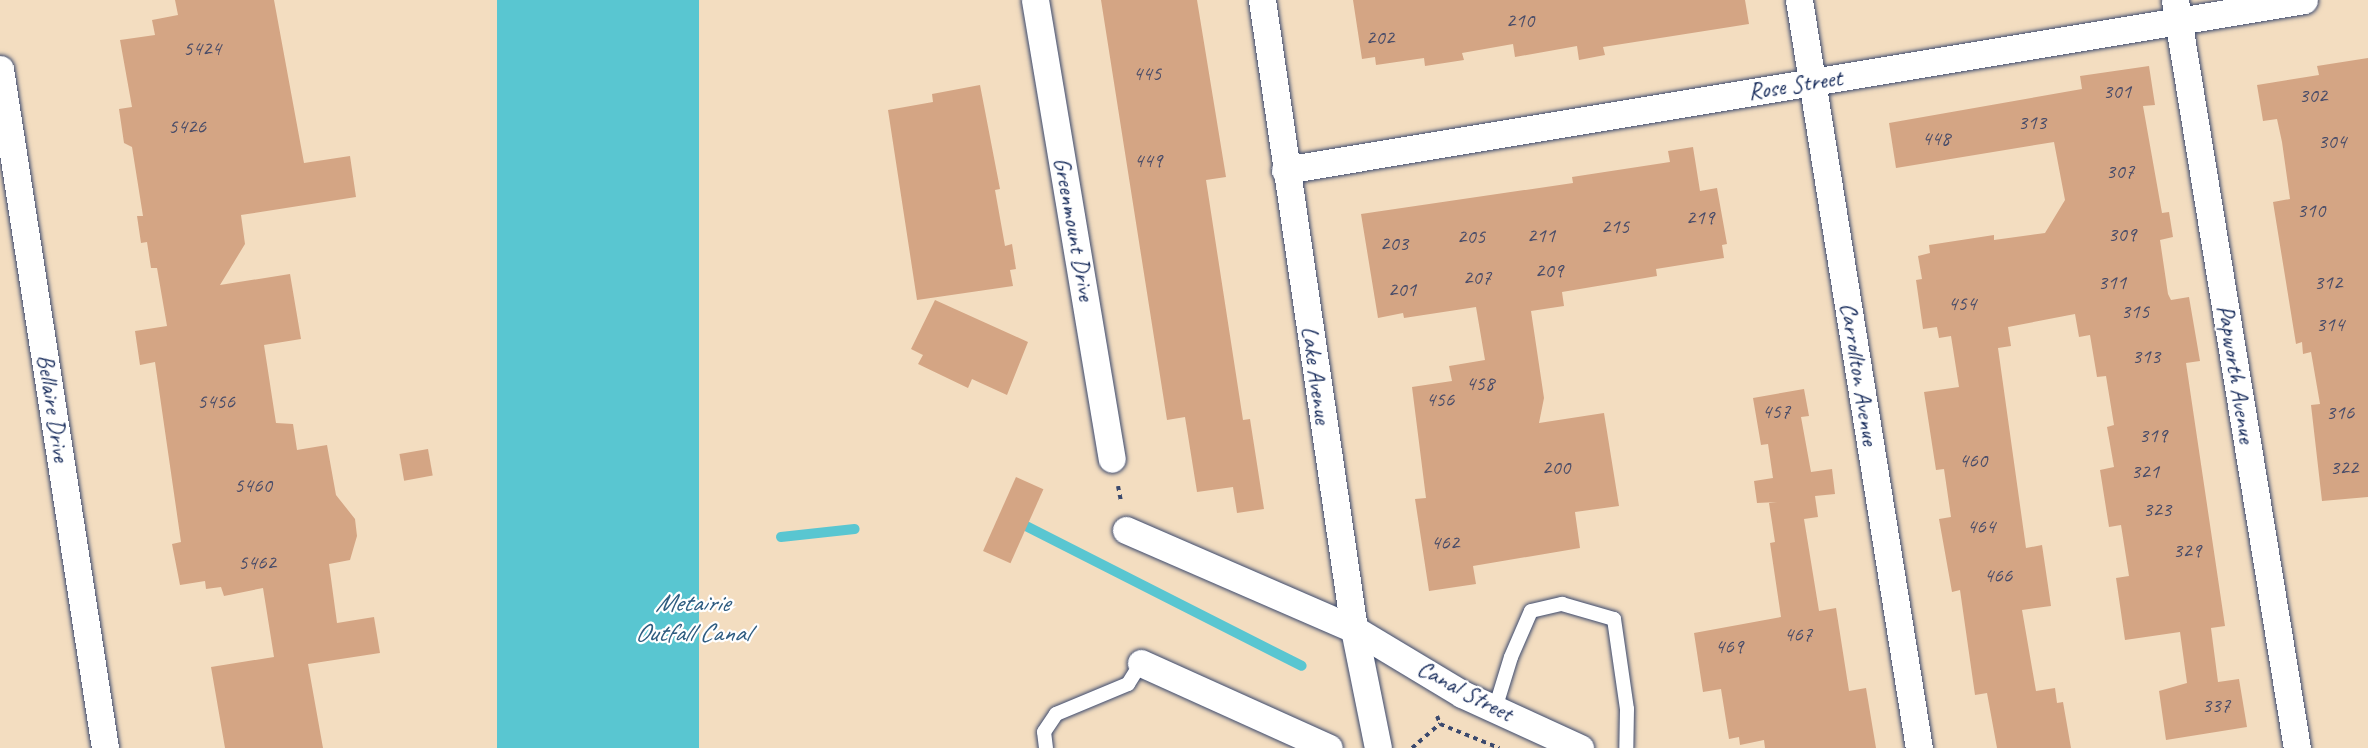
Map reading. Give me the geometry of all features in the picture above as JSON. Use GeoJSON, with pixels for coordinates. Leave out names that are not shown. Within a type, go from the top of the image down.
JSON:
{"type":"FeatureCollection","features":[{"type":"Feature","properties":{"kind":"street","name":"Greenmount Drive"},"geometry":{"type":"LineString","coordinates":[[1035,0],[1112,459]]}},
{"type":"Feature","properties":{"kind":"street","name":"Lake Avenue"},"geometry":{"type":"LineString","coordinates":[[1262,0],[1353,629],[1378,748]]}},
{"type":"Feature","properties":{"kind":"street","name":"Carrollton Avenue"},"geometry":{"type":"LineString","coordinates":[[1799,0],[1919,748]]}},
{"type":"Feature","properties":{"kind":"street","name":"Rose Street"},"geometry":{"type":"LineString","coordinates":[[1285,170],[1813,82],[2177,10],[2304,0]]}},
{"type":"Feature","properties":{"kind":"street","name":"Papworth Avenue"},"geometry":{"type":"LineString","coordinates":[[2177,10],[2297,748]]}},
{"type":"Feature","properties":{"kind":"street","name":"Bellaire Drive"},"geometry":{"type":"LineString","coordinates":[[0,69],[105,748]]}},
{"type":"Feature","properties":{"kind":"street","name":"Canal Street"},"geometry":{"type":"LineString","coordinates":[[1126,530],[1353,629],[1462,694],[1580,748]]}},
{"type":"Feature","properties":{"kind":"street"},"geometry":{"type":"LineString","coordinates":[[1141,663],[1329,748]]}},
{"type":"Feature","properties":{"kind":"lane"},"geometry":{"type":"LineString","coordinates":[[1495,709],[1510,657],[1531,611],[1562,604],[1614,619],[1627,709],[1626,748]]}},
{"type":"Feature","properties":{"kind":"lane"},"geometry":{"type":"LineString","coordinates":[[1046,748],[1044,732],[1056,714],[1128,684],[1141,663]]}},
{"type":"Feature","properties":{"kind":"path"},"geometry":{"type":"LineString","coordinates":[[1112,459],[1126,530]]}},
{"type":"Feature","properties":{"kind":"path"},"geometry":{"type":"LineString","coordinates":[[1412,748],[1440,724]]}},
{"type":"Feature","properties":{"kind":"water","name":"Metairie Outfall Canal"},"geometry":{"type":"Polygon","coordinates":[[[497,0],[699,0],[699,748],[497,748],[497,0]]]}},
{"type":"Feature","properties":{"kind":"building"},"geometry":{"type":"Polygon","coordinates":[[[175,0],[274,0],[304,163],[350,156],[356,197],[241,215],[245,244],[220,285],[290,274],[301,339],[264,345],[276,423],[293,424],[297,450],[327,445],[336,495],[355,519],[357,536],[350,560],[329,564],[337,623],[374,617],[380,653],[308,664],[323,748],[225,748],[211,667],[274,657],[263,588],[224,596],[221,587],[206,589],[205,581],[180,585],[172,544],[181,542],[155,362],[140,365],[135,331],[167,326],[157,268],[151,268],[147,242],[141,243],[137,216],[143,216],[132,147],[124,143],[119,109],[132,107],[120,40],[155,35],[152,20],[178,15],[175,0]]]}},
{"type":"Feature","properties":{"kind":"building"},"geometry":{"type":"Polygon","coordinates":[[[1101,0],[1197,0],[1226,177],[1206,180],[1243,420],[1250,419],[1264,509],[1237,513],[1233,487],[1197,492],[1185,417],[1167,420],[1101,0]]]}},
{"type":"Feature","properties":{"kind":"building"},"geometry":{"type":"Polygon","coordinates":[[[1353,0],[1745,0],[1749,24],[1603,47],[1605,55],[1579,60],[1577,46],[1515,57],[1513,44],[1462,53],[1464,60],[1425,66],[1424,58],[1376,65],[1375,57],[1362,59],[1353,0]]]}},
{"type":"Feature","properties":{"kind":"building"},"geometry":{"type":"Polygon","coordinates":[[[2368,58],[2368,497],[2322,501],[2311,405],[2320,404],[2311,352],[2303,354],[2302,342],[2296,344],[2273,202],[2290,199],[2282,142],[2277,119],[2263,121],[2257,85],[2319,75],[2317,66],[2368,58]]]}},
{"type":"Feature","properties":{"kind":"building"},"geometry":{"type":"Polygon","coordinates":[[[2149,66],[2155,105],[2143,106],[2162,213],[2169,212],[2173,237],[2160,240],[2168,294],[2171,300],[2189,297],[2200,361],[2186,363],[2225,626],[2211,628],[2218,682],[2239,679],[2247,727],[2166,740],[2159,691],[2187,683],[2180,632],[2125,640],[2116,578],[2129,576],[2121,525],[2109,527],[2100,470],[2114,467],[2107,427],[2114,425],[2106,376],[2097,377],[2090,335],[2079,337],[2075,314],[2008,327],[2011,346],[1998,348],[2026,548],[2042,545],[2051,606],[2022,610],[2036,691],[2055,688],[2057,703],[2063,702],[2071,748],[1997,748],[1987,693],[1975,695],[1960,590],[1952,592],[1939,519],[1951,517],[1944,469],[1936,470],[1924,392],[1959,387],[1951,336],[1939,338],[1937,327],[1923,329],[1916,280],[1922,279],[1918,256],[1930,253],[1929,245],[1994,235],[1994,240],[2045,233],[2065,200],[2054,142],[1896,168],[1889,123],[2082,89],[2080,76],[2149,66]]]}},
{"type":"Feature","properties":{"kind":"building"},"geometry":{"type":"Polygon","coordinates":[[[980,85],[1000,189],[995,190],[1005,246],[1012,244],[1016,269],[1010,270],[1013,286],[917,300],[888,110],[933,102],[932,94],[980,85]]]}},
{"type":"Feature","properties":{"kind":"building"},"geometry":{"type":"Polygon","coordinates":[[[1693,147],[1700,191],[1717,188],[1727,244],[1722,245],[1724,258],[1656,269],[1657,276],[1562,292],[1564,306],[1531,311],[1544,398],[1539,423],[1604,413],[1619,506],[1575,512],[1580,548],[1473,566],[1476,584],[1429,591],[1415,499],[1426,498],[1412,387],[1452,381],[1449,366],[1485,360],[1476,307],[1404,318],[1403,313],[1378,318],[1361,214],[1573,183],[1572,177],[1670,162],[1668,151],[1693,147]]]}},
{"type":"Feature","properties":{"kind":"building"},"geometry":{"type":"Polygon","coordinates":[[[935,300],[1028,342],[1007,395],[972,379],[968,388],[918,364],[923,355],[911,349],[935,300]]]}},
{"type":"Feature","properties":{"kind":"building"},"geometry":{"type":"Polygon","coordinates":[[[1804,389],[1809,416],[1801,417],[1811,472],[1832,469],[1835,494],[1815,496],[1818,517],[1804,519],[1819,611],[1836,608],[1849,691],[1866,688],[1876,748],[1765,748],[1764,740],[1740,745],[1739,737],[1729,739],[1721,689],[1703,692],[1694,633],[1781,617],[1770,543],[1775,542],[1769,503],[1777,502],[1757,503],[1754,481],[1773,478],[1768,444],[1761,445],[1753,398],[1804,389]]]}},
{"type":"Feature","properties":{"kind":"building"},"geometry":{"type":"Polygon","coordinates":[[[428,449],[433,476],[404,481],[399,454],[428,449]]]}},
{"type":"Feature","properties":{"kind":"building"},"geometry":{"type":"Polygon","coordinates":[[[1016,477],[1043,489],[1010,563],[983,551],[1016,477]]]}},
{"type":"Feature","properties":{"kind":"waterway"},"geometry":{"type":"LineString","coordinates":[[1026,526],[1302,666]]}},
{"type":"Feature","properties":{"kind":"waterway"},"geometry":{"type":"LineString","coordinates":[[781,537],[855,529]]}}]}
